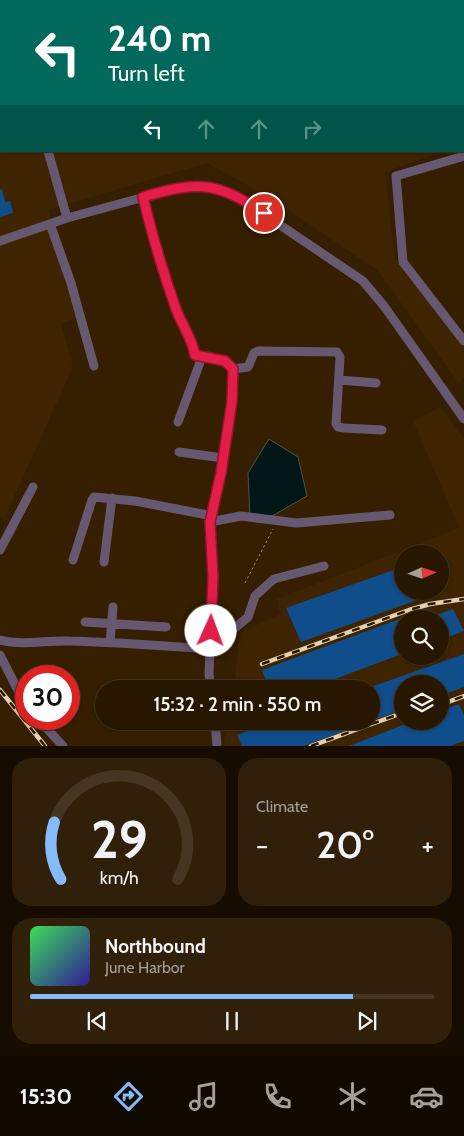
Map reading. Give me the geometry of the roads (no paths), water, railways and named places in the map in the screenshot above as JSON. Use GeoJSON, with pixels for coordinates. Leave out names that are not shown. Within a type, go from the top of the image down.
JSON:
{"type":"FeatureCollection","features":[{"type":"Feature","properties":{"kind":"street"},"geometry":{"type":"LineString","coordinates":[[48,152],[67,218]]}},
{"type":"Feature","properties":{"kind":"street"},"geometry":{"type":"LineString","coordinates":[[464,156],[396,176],[403,262],[464,342]]}},
{"type":"Feature","properties":{"kind":"street"},"geometry":{"type":"LineString","coordinates":[[0,241],[67,218],[178,188],[200,186],[218,188],[234,194],[338,262],[363,281],[384,306],[464,419]]}},
{"type":"Feature","properties":{"kind":"street"},"geometry":{"type":"LineString","coordinates":[[143,197],[159,261],[178,312],[192,341],[195,355],[225,361],[233,369],[232,401],[212,519],[211,680]]}},
{"type":"Feature","properties":{"kind":"street"},"geometry":{"type":"LineString","coordinates":[[50,224],[71,283],[94,366]]}},
{"type":"Feature","properties":{"kind":"street"},"geometry":{"type":"LineString","coordinates":[[233,369],[248,366],[254,353],[258,350],[332,351],[340,355],[335,419],[338,427],[382,430]]}},
{"type":"Feature","properties":{"kind":"street"},"geometry":{"type":"LineString","coordinates":[[178,422],[202,357]]}},
{"type":"Feature","properties":{"kind":"street"},"geometry":{"type":"LineString","coordinates":[[339,380],[376,383]]}},
{"type":"Feature","properties":{"kind":"street"},"geometry":{"type":"LineString","coordinates":[[179,452],[223,458]]}},
{"type":"Feature","properties":{"kind":"street"},"geometry":{"type":"LineString","coordinates":[[0,550],[33,487]]}},
{"type":"Feature","properties":{"kind":"street"},"geometry":{"type":"LineString","coordinates":[[73,560],[92,500],[97,496],[212,519],[241,516],[278,519],[296,523],[390,516]]}},
{"type":"Feature","properties":{"kind":"street"},"geometry":{"type":"LineString","coordinates":[[104,562],[112,498]]}},
{"type":"Feature","properties":{"kind":"street"},"geometry":{"type":"LineString","coordinates":[[0,640],[27,643],[66,641],[210,649],[248,617],[255,596],[274,579],[324,566]]}},
{"type":"Feature","properties":{"kind":"street"},"geometry":{"type":"LineString","coordinates":[[110,643],[113,607]]}},
{"type":"Feature","properties":{"kind":"street"},"geometry":{"type":"LineString","coordinates":[[84,622],[166,627]]}},
{"type":"Feature","properties":{"kind":"street"},"geometry":{"type":"LineString","coordinates":[[0,655],[15,684]]}},
{"type":"Feature","properties":{"kind":"street"},"geometry":{"type":"LineString","coordinates":[[48,730],[63,746]]}},
{"type":"Feature","properties":{"kind":"street"},"geometry":{"type":"LineString","coordinates":[[216,730],[217,746]]}},
{"type":"Feature","properties":{"kind":"railway"},"geometry":{"type":"LineString","coordinates":[[262,664],[409,610],[430,604],[464,599]]}},
{"type":"Feature","properties":{"kind":"railway"},"geometry":{"type":"LineString","coordinates":[[0,690],[45,746]]}},
{"type":"Feature","properties":{"kind":"railway"},"geometry":{"type":"LineString","coordinates":[[449,702],[464,696]]}},
{"type":"Feature","properties":{"kind":"railway"},"geometry":{"type":"LineString","coordinates":[[311,746],[394,716]]}}]}
